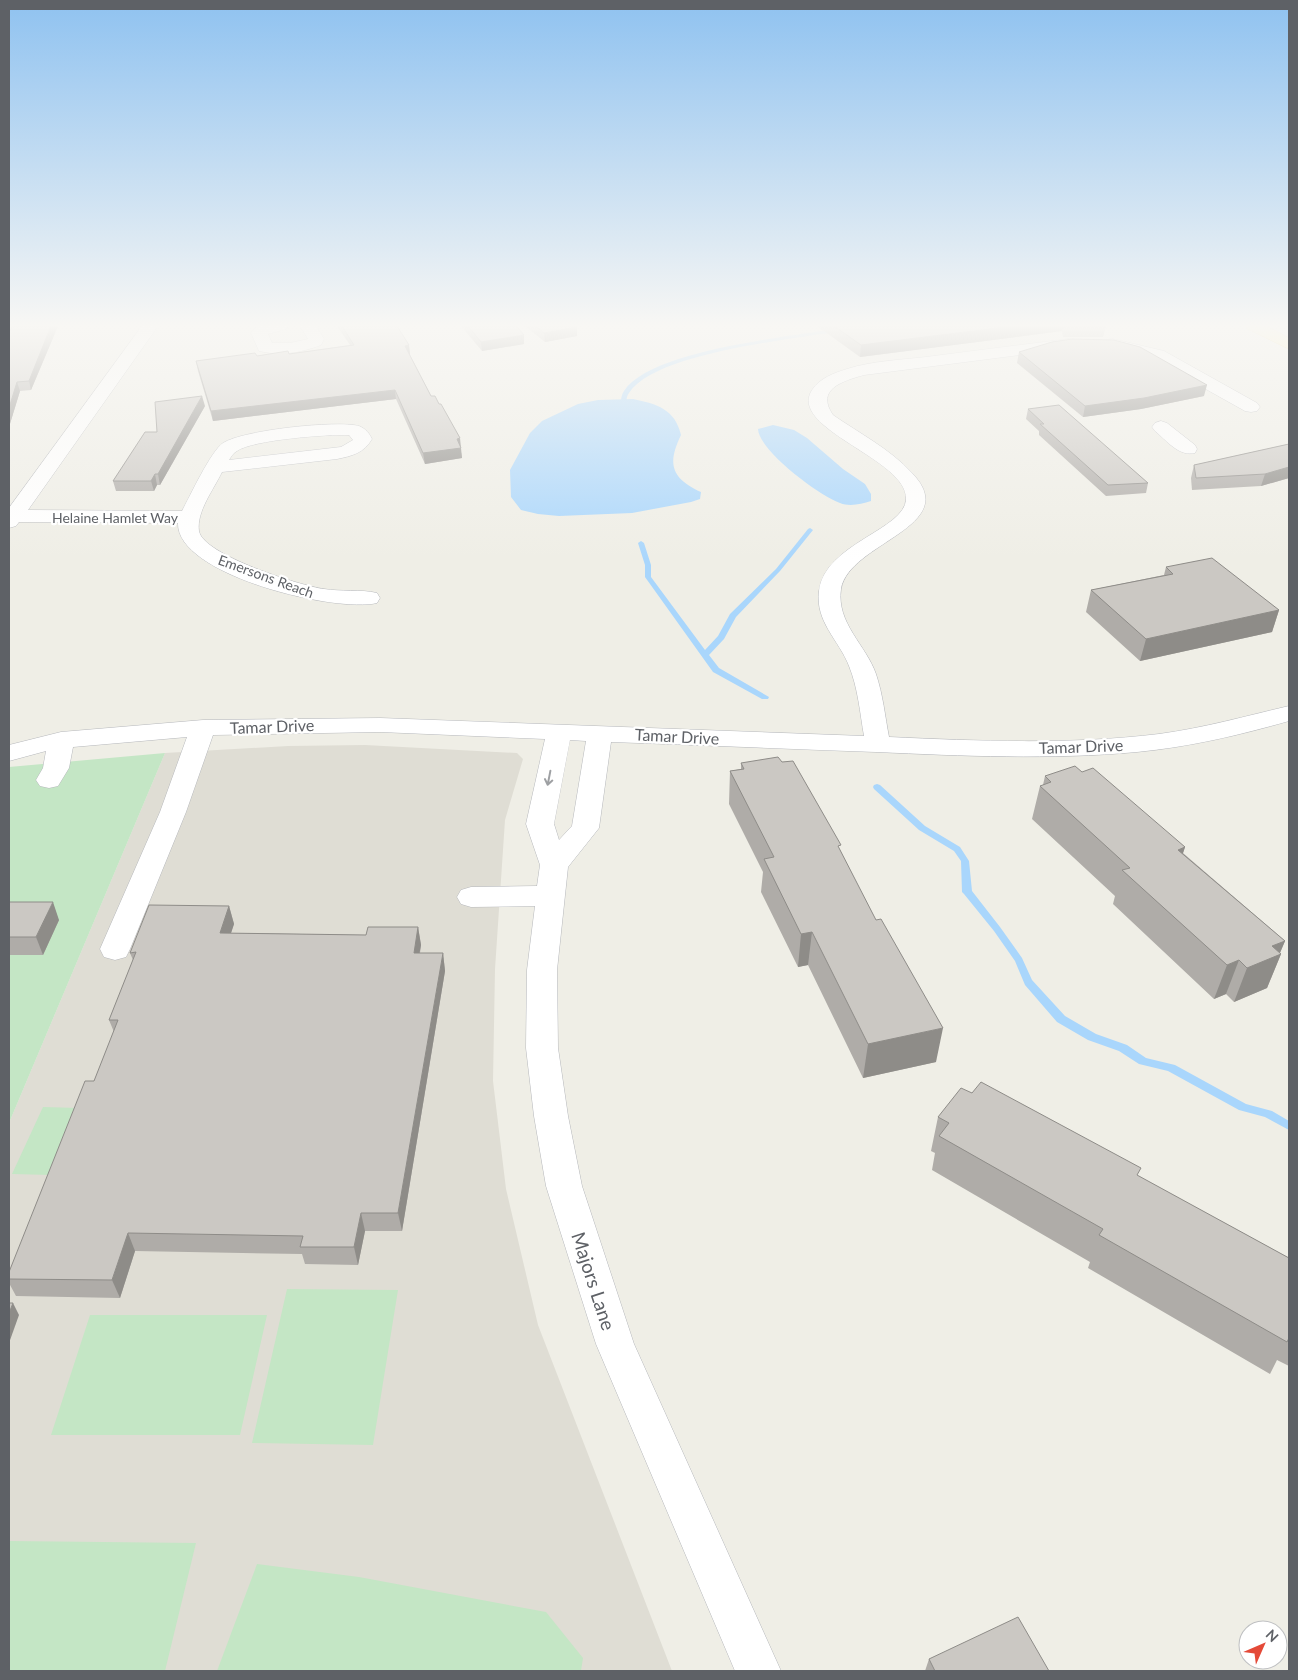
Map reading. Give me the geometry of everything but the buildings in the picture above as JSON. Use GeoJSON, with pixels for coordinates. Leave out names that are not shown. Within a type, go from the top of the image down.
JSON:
{"type":"FeatureCollection","features":[{"type":"Feature","properties":{"kind":"street"},"geometry":{"type":"LineString","coordinates":[[11,519],[93,404]]}},
{"type":"Feature","properties":{"kind":"street"},"geometry":{"type":"LineString","coordinates":[[817,404],[819,411],[826,419],[895,468],[915,488],[914,510],[893,531],[869,544],[836,571],[830,589],[828,605],[833,623],[861,665],[868,689],[878,744]]}},
{"type":"Feature","properties":{"kind":"street"},"geometry":{"type":"LineString","coordinates":[[1245,404],[1250,407]]}},
{"type":"Feature","properties":{"kind":"street"},"geometry":{"type":"LineString","coordinates":[[1161,427],[1188,449]]}},
{"type":"Feature","properties":{"kind":"street","name":"Helaine Hamlet Way"},"geometry":{"type":"LineString","coordinates":[[11,519],[189,518],[217,467],[228,449],[240,442],[331,430],[351,430],[361,435],[363,439],[354,448],[337,453],[217,467]]}},
{"type":"Feature","properties":{"kind":"street","name":"Emersons Reach"},"geometry":{"type":"LineString","coordinates":[[189,518],[188,530],[196,545],[228,564],[300,591],[347,599],[369,598]]}},
{"type":"Feature","properties":{"kind":"street","name":"Tamar Drive"},"geometry":{"type":"LineString","coordinates":[[9,737],[61,740],[204,728],[380,725],[1018,748],[1118,746],[1184,738],[1255,723],[1289,713]]}},
{"type":"Feature","properties":{"kind":"street"},"geometry":{"type":"LineString","coordinates":[[115,949],[173,812],[204,728]]}},
{"type":"Feature","properties":{"kind":"street","name":"Majors Lane"},"geometry":{"type":"LineString","coordinates":[[559,731],[540,824],[552,881],[542,970],[542,1048],[551,1116],[564,1186],[615,1344],[758,1671]]}},
{"type":"Feature","properties":{"kind":"street"},"geometry":{"type":"LineString","coordinates":[[471,896],[552,881],[585,828],[600,733]]}},
{"type":"Feature","properties":{"kind":"street"},"geometry":{"type":"LineString","coordinates":[[49,780],[56,768],[61,740]]}},
{"type":"Feature","properties":{"kind":"street","name":"Tamar Drive"},"geometry":{"type":"LineString","coordinates":[[9,753],[61,740]]}},
{"type":"Feature","properties":{"kind":"shaded area"},"geometry":{"type":"Polygon","coordinates":[[[365,745],[517,753],[523,759],[505,820],[495,969],[493,1081],[506,1189],[538,1325],[672,1671],[9,1671],[9,1123],[165,753],[288,746],[365,745]]]}},
{"type":"Feature","properties":{"kind":"green space"},"geometry":{"type":"Polygon","coordinates":[[[165,753],[9,1123],[9,767],[165,753]]]}},
{"type":"Feature","properties":{"kind":"green space"},"geometry":{"type":"Polygon","coordinates":[[[43,1107],[79,1108],[50,1175],[12,1174],[43,1107]]]}},
{"type":"Feature","properties":{"kind":"green space"},"geometry":{"type":"Polygon","coordinates":[[[287,1289],[398,1290],[373,1445],[252,1443],[287,1289]]]}},
{"type":"Feature","properties":{"kind":"green space"},"geometry":{"type":"Polygon","coordinates":[[[90,1315],[267,1315],[240,1435],[51,1435],[90,1315]]]}},
{"type":"Feature","properties":{"kind":"green space"},"geometry":{"type":"Polygon","coordinates":[[[9,1541],[196,1543],[165,1671],[9,1671],[9,1541]]]}},
{"type":"Feature","properties":{"kind":"green space"},"geometry":{"type":"Polygon","coordinates":[[[257,1564],[359,1577],[546,1612],[583,1658],[581,1671],[217,1671],[257,1564]]]}},
{"type":"Feature","properties":{"kind":"water"},"geometry":{"type":"Polygon","coordinates":[[[577,404],[653,404],[664,409],[674,419],[681,435],[674,454],[674,469],[683,481],[701,492],[700,499],[632,513],[559,516],[521,510],[511,497],[510,470],[530,433],[542,421],[577,404]]]}},
{"type":"Feature","properties":{"kind":"water"},"geometry":{"type":"Polygon","coordinates":[[[773,425],[794,430],[807,438],[843,469],[865,484],[871,494],[871,501],[856,505],[840,503],[819,492],[792,472],[768,449],[761,438],[758,429],[773,425]]]}},
{"type":"Feature","properties":{"kind":"waterway"},"geometry":{"type":"LineString","coordinates":[[624,404],[624,410]]}},
{"type":"Feature","properties":{"kind":"waterway"},"geometry":{"type":"LineString","coordinates":[[705,654],[721,637],[733,616],[778,570],[810,530]]}},
{"type":"Feature","properties":{"kind":"waterway"},"geometry":{"type":"LineString","coordinates":[[641,543],[648,565],[648,577],[716,670],[765,697]]}},
{"type":"Feature","properties":{"kind":"waterway"},"geometry":{"type":"LineString","coordinates":[[877,787],[922,828],[957,849],[965,861],[967,892],[1019,960],[1028,982],[1061,1019],[1092,1037],[1123,1048],[1143,1061],[1171,1068],[1243,1107],[1268,1114],[1289,1126]]}}]}
